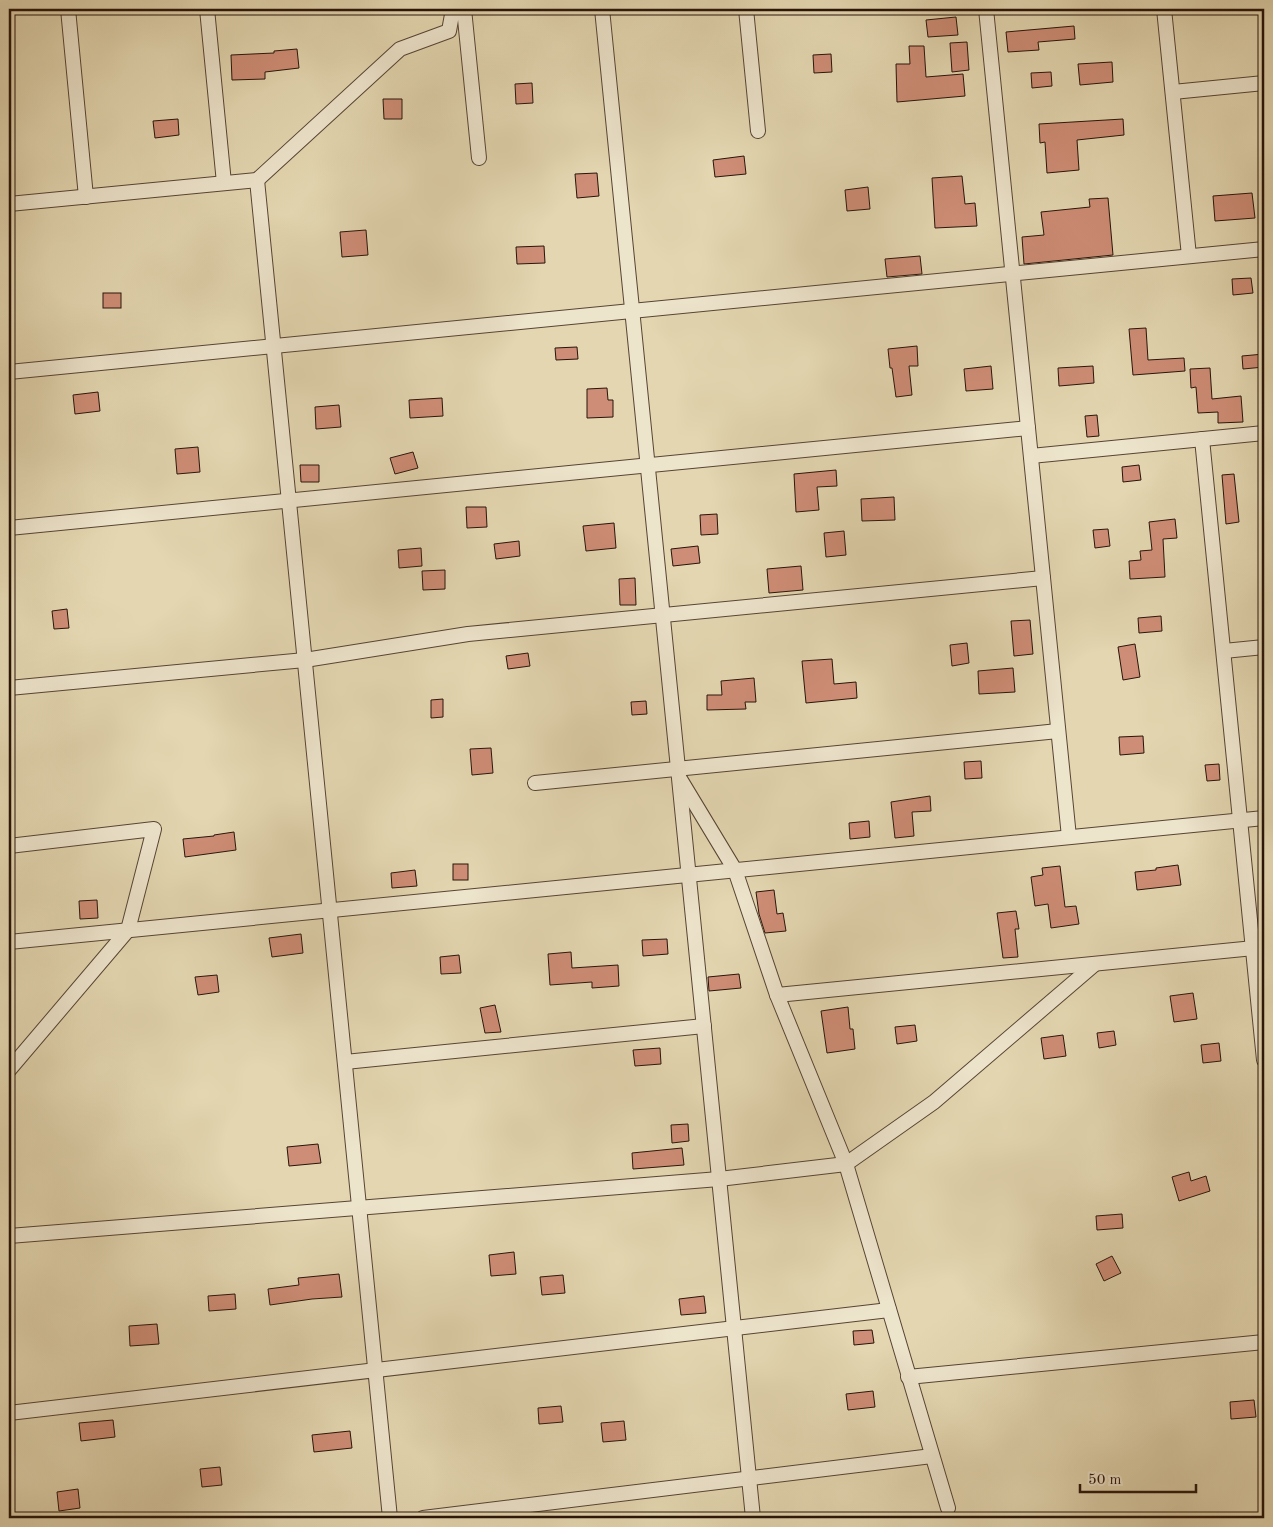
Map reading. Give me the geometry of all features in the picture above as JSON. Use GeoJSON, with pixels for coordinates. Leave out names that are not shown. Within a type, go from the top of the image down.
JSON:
{"type":"FeatureCollection","features":[{"type":"Feature","properties":{"kind":"street"},"geometry":{"type":"LineString","coordinates":[[68,9],[86,197]]}},
{"type":"Feature","properties":{"kind":"street"},"geometry":{"type":"LineString","coordinates":[[207,9],[224,183]]}},
{"type":"Feature","properties":{"kind":"street"},"geometry":{"type":"LineString","coordinates":[[9,204],[257,180],[400,48],[449,31],[453,9]]}},
{"type":"Feature","properties":{"kind":"street"},"geometry":{"type":"LineString","coordinates":[[464,9],[479,158]]}},
{"type":"Feature","properties":{"kind":"street"},"geometry":{"type":"LineString","coordinates":[[602,9],[752,1518]]}},
{"type":"Feature","properties":{"kind":"street"},"geometry":{"type":"LineString","coordinates":[[746,9],[758,131]]}},
{"type":"Feature","properties":{"kind":"street"},"geometry":{"type":"LineString","coordinates":[[986,9],[1069,838]]}},
{"type":"Feature","properties":{"kind":"street"},"geometry":{"type":"LineString","coordinates":[[1164,9],[1189,256]]}},
{"type":"Feature","properties":{"kind":"street"},"geometry":{"type":"LineString","coordinates":[[1172,92],[1264,83]]}},
{"type":"Feature","properties":{"kind":"street"},"geometry":{"type":"LineString","coordinates":[[257,180],[390,1518]]}},
{"type":"Feature","properties":{"kind":"street"},"geometry":{"type":"LineString","coordinates":[[9,372],[1264,248]]}},
{"type":"Feature","properties":{"kind":"street"},"geometry":{"type":"LineString","coordinates":[[9,528],[1028,428]]}},
{"type":"Feature","properties":{"kind":"street"},"geometry":{"type":"LineString","coordinates":[[1031,456],[1264,433]]}},
{"type":"Feature","properties":{"kind":"street"},"geometry":{"type":"LineString","coordinates":[[1202,439],[1240,820],[1259,947],[1264,1060]]}},
{"type":"Feature","properties":{"kind":"street"},"geometry":{"type":"LineString","coordinates":[[9,688],[305,660],[468,634],[1043,578]]}},
{"type":"Feature","properties":{"kind":"street"},"geometry":{"type":"LineString","coordinates":[[1224,651],[1264,647]]}},
{"type":"Feature","properties":{"kind":"street"},"geometry":{"type":"LineString","coordinates":[[535,783],[678,772],[1058,731]]}},
{"type":"Feature","properties":{"kind":"street"},"geometry":{"type":"LineString","coordinates":[[678,772],[735,870],[777,995],[846,1164],[948,1508]]}},
{"type":"Feature","properties":{"kind":"street"},"geometry":{"type":"LineString","coordinates":[[9,942],[1264,818]]}},
{"type":"Feature","properties":{"kind":"street"},"geometry":{"type":"LineString","coordinates":[[9,846],[154,829],[128,930],[9,1070]]}},
{"type":"Feature","properties":{"kind":"street"},"geometry":{"type":"LineString","coordinates":[[777,995],[1259,947]]}},
{"type":"Feature","properties":{"kind":"street"},"geometry":{"type":"LineString","coordinates":[[9,1236],[719,1179],[846,1164],[934,1102],[1095,964]]}},
{"type":"Feature","properties":{"kind":"street"},"geometry":{"type":"LineString","coordinates":[[345,1062],[704,1026]]}},
{"type":"Feature","properties":{"kind":"street"},"geometry":{"type":"LineString","coordinates":[[9,1413],[889,1310]]}},
{"type":"Feature","properties":{"kind":"street"},"geometry":{"type":"LineString","coordinates":[[908,1377],[1264,1342]]}},
{"type":"Feature","properties":{"kind":"street"},"geometry":{"type":"LineString","coordinates":[[423,1518],[932,1456]]}},
{"type":"Feature","properties":{"kind":"building"},"geometry":{"type":"Polygon","coordinates":[[[956,17],[958,35],[928,37],[926,20],[956,17]]]}},
{"type":"Feature","properties":{"kind":"building"},"geometry":{"type":"Polygon","coordinates":[[[1074,26],[1075,39],[1038,42],[1039,50],[1008,52],[1006,32],[1074,26]]]}},
{"type":"Feature","properties":{"kind":"building"},"geometry":{"type":"Polygon","coordinates":[[[967,42],[969,70],[952,72],[950,43],[967,42]]]}},
{"type":"Feature","properties":{"kind":"building"},"geometry":{"type":"Polygon","coordinates":[[[909,46],[924,46],[926,77],[963,74],[965,96],[897,102],[896,64],[910,64],[909,46]]]}},
{"type":"Feature","properties":{"kind":"building"},"geometry":{"type":"Polygon","coordinates":[[[297,49],[299,68],[265,72],[265,79],[232,80],[231,55],[274,53],[274,51],[297,49]]]}},
{"type":"Feature","properties":{"kind":"building"},"geometry":{"type":"Polygon","coordinates":[[[831,54],[832,72],[814,73],[813,55],[831,54]]]}},
{"type":"Feature","properties":{"kind":"building"},"geometry":{"type":"Polygon","coordinates":[[[1112,62],[1113,82],[1080,85],[1078,64],[1112,62]]]}},
{"type":"Feature","properties":{"kind":"building"},"geometry":{"type":"Polygon","coordinates":[[[1051,72],[1052,86],[1032,88],[1031,73],[1051,72]]]}},
{"type":"Feature","properties":{"kind":"building"},"geometry":{"type":"Polygon","coordinates":[[[532,83],[533,103],[516,104],[515,84],[532,83]]]}},
{"type":"Feature","properties":{"kind":"building"},"geometry":{"type":"Polygon","coordinates":[[[383,99],[402,99],[402,119],[384,119],[383,99]]]}},
{"type":"Feature","properties":{"kind":"building"},"geometry":{"type":"Polygon","coordinates":[[[178,119],[179,135],[155,138],[153,121],[178,119]]]}},
{"type":"Feature","properties":{"kind":"building"},"geometry":{"type":"Polygon","coordinates":[[[1123,119],[1124,135],[1077,140],[1079,170],[1047,173],[1045,142],[1040,143],[1039,124],[1123,119]]]}},
{"type":"Feature","properties":{"kind":"building"},"geometry":{"type":"Polygon","coordinates":[[[744,156],[746,174],[715,177],[713,160],[744,156]]]}},
{"type":"Feature","properties":{"kind":"building"},"geometry":{"type":"Polygon","coordinates":[[[597,173],[599,196],[577,198],[575,174],[597,173]]]}},
{"type":"Feature","properties":{"kind":"building"},"geometry":{"type":"Polygon","coordinates":[[[962,176],[965,204],[975,203],[977,226],[935,228],[932,178],[962,176]]]}},
{"type":"Feature","properties":{"kind":"building"},"geometry":{"type":"Polygon","coordinates":[[[868,187],[870,209],[847,211],[845,190],[868,187]]]}},
{"type":"Feature","properties":{"kind":"building"},"geometry":{"type":"Polygon","coordinates":[[[1252,193],[1255,218],[1215,221],[1213,196],[1252,193]]]}},
{"type":"Feature","properties":{"kind":"building"},"geometry":{"type":"Polygon","coordinates":[[[1108,198],[1113,255],[1024,264],[1022,237],[1044,235],[1041,212],[1090,207],[1089,199],[1108,198]]]}},
{"type":"Feature","properties":{"kind":"building"},"geometry":{"type":"Polygon","coordinates":[[[366,230],[368,255],[342,257],[340,232],[366,230]]]}},
{"type":"Feature","properties":{"kind":"building"},"geometry":{"type":"Polygon","coordinates":[[[544,246],[545,263],[517,264],[516,247],[544,246]]]}},
{"type":"Feature","properties":{"kind":"building"},"geometry":{"type":"Polygon","coordinates":[[[920,256],[922,274],[887,277],[885,259],[920,256]]]}},
{"type":"Feature","properties":{"kind":"building"},"geometry":{"type":"Polygon","coordinates":[[[1251,278],[1253,293],[1233,295],[1232,279],[1251,278]]]}},
{"type":"Feature","properties":{"kind":"building"},"geometry":{"type":"Polygon","coordinates":[[[103,293],[121,293],[121,308],[103,308],[103,293]]]}},
{"type":"Feature","properties":{"kind":"building"},"geometry":{"type":"Polygon","coordinates":[[[1146,328],[1148,360],[1184,358],[1185,371],[1133,375],[1129,329],[1146,328]]]}},
{"type":"Feature","properties":{"kind":"building"},"geometry":{"type":"Polygon","coordinates":[[[917,346],[918,366],[909,366],[912,395],[896,397],[888,349],[917,346]]]}},
{"type":"Feature","properties":{"kind":"building"},"geometry":{"type":"Polygon","coordinates":[[[577,347],[578,359],[556,360],[555,348],[577,347]]]}},
{"type":"Feature","properties":{"kind":"building"},"geometry":{"type":"Polygon","coordinates":[[[1264,354],[1264,367],[1243,369],[1242,356],[1264,354]]]}},
{"type":"Feature","properties":{"kind":"building"},"geometry":{"type":"Polygon","coordinates":[[[991,366],[993,389],[966,391],[964,369],[991,366]]]}},
{"type":"Feature","properties":{"kind":"building"},"geometry":{"type":"Polygon","coordinates":[[[1093,366],[1094,383],[1059,386],[1058,368],[1093,366]]]}},
{"type":"Feature","properties":{"kind":"building"},"geometry":{"type":"Polygon","coordinates":[[[1210,368],[1212,399],[1241,396],[1243,422],[1218,423],[1218,412],[1198,413],[1196,387],[1191,388],[1190,369],[1210,368]]]}},
{"type":"Feature","properties":{"kind":"building"},"geometry":{"type":"Polygon","coordinates":[[[607,388],[608,400],[613,400],[613,417],[587,418],[587,389],[607,388]]]}},
{"type":"Feature","properties":{"kind":"building"},"geometry":{"type":"Polygon","coordinates":[[[98,392],[100,411],[75,414],[73,395],[98,392]]]}},
{"type":"Feature","properties":{"kind":"building"},"geometry":{"type":"Polygon","coordinates":[[[442,398],[443,416],[410,418],[409,400],[442,398]]]}},
{"type":"Feature","properties":{"kind":"building"},"geometry":{"type":"Polygon","coordinates":[[[339,405],[341,427],[316,429],[315,407],[339,405]]]}},
{"type":"Feature","properties":{"kind":"building"},"geometry":{"type":"Polygon","coordinates":[[[1097,415],[1099,436],[1087,437],[1085,416],[1097,415]]]}},
{"type":"Feature","properties":{"kind":"building"},"geometry":{"type":"Polygon","coordinates":[[[198,447],[200,472],[177,474],[175,449],[198,447]]]}},
{"type":"Feature","properties":{"kind":"building"},"geometry":{"type":"Polygon","coordinates":[[[413,452],[418,468],[395,474],[390,458],[413,452]]]}},
{"type":"Feature","properties":{"kind":"building"},"geometry":{"type":"Polygon","coordinates":[[[300,465],[319,465],[319,482],[301,482],[300,465]]]}},
{"type":"Feature","properties":{"kind":"building"},"geometry":{"type":"Polygon","coordinates":[[[1139,465],[1141,480],[1123,482],[1122,467],[1139,465]]]}},
{"type":"Feature","properties":{"kind":"building"},"geometry":{"type":"Polygon","coordinates":[[[836,470],[837,486],[817,487],[819,510],[796,512],[794,474],[836,470]]]}},
{"type":"Feature","properties":{"kind":"building"},"geometry":{"type":"Polygon","coordinates":[[[1234,474],[1239,522],[1226,524],[1222,475],[1234,474]]]}},
{"type":"Feature","properties":{"kind":"building"},"geometry":{"type":"Polygon","coordinates":[[[894,497],[895,520],[862,521],[861,499],[894,497]]]}},
{"type":"Feature","properties":{"kind":"building"},"geometry":{"type":"Polygon","coordinates":[[[466,507],[486,507],[487,527],[467,528],[466,507]]]}},
{"type":"Feature","properties":{"kind":"building"},"geometry":{"type":"Polygon","coordinates":[[[717,514],[718,534],[701,535],[700,515],[717,514]]]}},
{"type":"Feature","properties":{"kind":"building"},"geometry":{"type":"Polygon","coordinates":[[[1175,519],[1177,538],[1163,539],[1165,577],[1130,579],[1129,561],[1141,560],[1140,551],[1152,550],[1149,522],[1175,519]]]}},
{"type":"Feature","properties":{"kind":"building"},"geometry":{"type":"Polygon","coordinates":[[[614,523],[616,548],[586,551],[583,526],[614,523]]]}},
{"type":"Feature","properties":{"kind":"building"},"geometry":{"type":"Polygon","coordinates":[[[1108,529],[1110,546],[1095,548],[1093,530],[1108,529]]]}},
{"type":"Feature","properties":{"kind":"building"},"geometry":{"type":"Polygon","coordinates":[[[844,531],[846,555],[826,557],[824,533],[844,531]]]}},
{"type":"Feature","properties":{"kind":"building"},"geometry":{"type":"Polygon","coordinates":[[[519,541],[520,556],[496,559],[494,544],[519,541]]]}},
{"type":"Feature","properties":{"kind":"building"},"geometry":{"type":"Polygon","coordinates":[[[698,546],[700,563],[673,566],[671,549],[698,546]]]}},
{"type":"Feature","properties":{"kind":"building"},"geometry":{"type":"Polygon","coordinates":[[[421,548],[422,566],[399,568],[398,550],[421,548]]]}},
{"type":"Feature","properties":{"kind":"building"},"geometry":{"type":"Polygon","coordinates":[[[801,566],[803,590],[769,593],[767,569],[801,566]]]}},
{"type":"Feature","properties":{"kind":"building"},"geometry":{"type":"Polygon","coordinates":[[[445,570],[445,589],[423,590],[422,571],[445,570]]]}},
{"type":"Feature","properties":{"kind":"building"},"geometry":{"type":"Polygon","coordinates":[[[635,578],[636,605],[620,605],[619,579],[635,578]]]}},
{"type":"Feature","properties":{"kind":"building"},"geometry":{"type":"Polygon","coordinates":[[[67,609],[69,628],[54,629],[52,611],[67,609]]]}},
{"type":"Feature","properties":{"kind":"building"},"geometry":{"type":"Polygon","coordinates":[[[1161,616],[1162,631],[1139,633],[1138,618],[1161,616]]]}},
{"type":"Feature","properties":{"kind":"building"},"geometry":{"type":"Polygon","coordinates":[[[1030,620],[1033,654],[1014,656],[1011,621],[1030,620]]]}},
{"type":"Feature","properties":{"kind":"building"},"geometry":{"type":"Polygon","coordinates":[[[967,643],[969,663],[952,666],[950,645],[967,643]]]}},
{"type":"Feature","properties":{"kind":"building"},"geometry":{"type":"Polygon","coordinates":[[[1135,644],[1140,677],[1123,680],[1118,647],[1135,644]]]}},
{"type":"Feature","properties":{"kind":"building"},"geometry":{"type":"Polygon","coordinates":[[[528,653],[530,666],[508,669],[506,656],[528,653]]]}},
{"type":"Feature","properties":{"kind":"building"},"geometry":{"type":"Polygon","coordinates":[[[832,659],[834,684],[856,682],[857,698],[806,703],[802,661],[832,659]]]}},
{"type":"Feature","properties":{"kind":"building"},"geometry":{"type":"Polygon","coordinates":[[[1013,668],[1015,692],[979,694],[978,671],[1013,668]]]}},
{"type":"Feature","properties":{"kind":"building"},"geometry":{"type":"Polygon","coordinates":[[[754,678],[756,702],[745,702],[746,709],[707,710],[707,695],[722,695],[721,681],[754,678]]]}},
{"type":"Feature","properties":{"kind":"building"},"geometry":{"type":"Polygon","coordinates":[[[443,699],[443,717],[431,718],[431,700],[443,699]]]}},
{"type":"Feature","properties":{"kind":"building"},"geometry":{"type":"Polygon","coordinates":[[[646,701],[647,714],[632,715],[631,702],[646,701]]]}},
{"type":"Feature","properties":{"kind":"building"},"geometry":{"type":"Polygon","coordinates":[[[1143,736],[1144,753],[1120,755],[1119,737],[1143,736]]]}},
{"type":"Feature","properties":{"kind":"building"},"geometry":{"type":"Polygon","coordinates":[[[491,748],[493,773],[472,775],[470,749],[491,748]]]}},
{"type":"Feature","properties":{"kind":"building"},"geometry":{"type":"Polygon","coordinates":[[[981,761],[982,778],[965,779],[964,762],[981,761]]]}},
{"type":"Feature","properties":{"kind":"building"},"geometry":{"type":"Polygon","coordinates":[[[1219,764],[1220,780],[1207,781],[1205,765],[1219,764]]]}},
{"type":"Feature","properties":{"kind":"building"},"geometry":{"type":"Polygon","coordinates":[[[930,796],[931,811],[912,812],[914,836],[895,838],[891,802],[930,796]]]}},
{"type":"Feature","properties":{"kind":"building"},"geometry":{"type":"Polygon","coordinates":[[[869,821],[870,837],[850,839],[849,823],[869,821]]]}},
{"type":"Feature","properties":{"kind":"building"},"geometry":{"type":"Polygon","coordinates":[[[234,832],[236,850],[185,857],[183,839],[234,832]]]}},
{"type":"Feature","properties":{"kind":"building"},"geometry":{"type":"Polygon","coordinates":[[[453,864],[468,864],[468,880],[453,880],[453,864]]]}},
{"type":"Feature","properties":{"kind":"building"},"geometry":{"type":"Polygon","coordinates":[[[1178,865],[1181,885],[1137,890],[1135,872],[1178,865]]]}},
{"type":"Feature","properties":{"kind":"building"},"geometry":{"type":"Polygon","coordinates":[[[1060,866],[1065,907],[1076,906],[1079,924],[1051,928],[1048,904],[1035,906],[1031,877],[1043,875],[1042,868],[1060,866]]]}},
{"type":"Feature","properties":{"kind":"building"},"geometry":{"type":"Polygon","coordinates":[[[415,870],[417,886],[392,888],[391,873],[415,870]]]}},
{"type":"Feature","properties":{"kind":"building"},"geometry":{"type":"Polygon","coordinates":[[[774,890],[777,914],[783,913],[786,931],[765,933],[759,914],[756,892],[774,890]]]}},
{"type":"Feature","properties":{"kind":"building"},"geometry":{"type":"Polygon","coordinates":[[[97,900],[98,918],[80,919],[79,901],[97,900]]]}},
{"type":"Feature","properties":{"kind":"building"},"geometry":{"type":"Polygon","coordinates":[[[1016,911],[1019,929],[1015,929],[1018,957],[1003,958],[997,913],[1016,911]]]}},
{"type":"Feature","properties":{"kind":"building"},"geometry":{"type":"Polygon","coordinates":[[[301,934],[303,953],[272,957],[269,938],[301,934]]]}},
{"type":"Feature","properties":{"kind":"building"},"geometry":{"type":"Polygon","coordinates":[[[667,939],[668,954],[643,956],[642,940],[667,939]]]}},
{"type":"Feature","properties":{"kind":"building"},"geometry":{"type":"Polygon","coordinates":[[[571,952],[572,968],[618,965],[619,986],[592,988],[592,982],[550,985],[548,954],[571,952]]]}},
{"type":"Feature","properties":{"kind":"building"},"geometry":{"type":"Polygon","coordinates":[[[459,955],[461,973],[441,974],[440,957],[459,955]]]}},
{"type":"Feature","properties":{"kind":"building"},"geometry":{"type":"Polygon","coordinates":[[[739,974],[741,988],[709,991],[708,977],[739,974]]]}},
{"type":"Feature","properties":{"kind":"building"},"geometry":{"type":"Polygon","coordinates":[[[217,975],[219,992],[198,995],[195,977],[217,975]]]}},
{"type":"Feature","properties":{"kind":"building"},"geometry":{"type":"Polygon","coordinates":[[[1193,993],[1197,1019],[1174,1022],[1170,996],[1193,993]]]}},
{"type":"Feature","properties":{"kind":"building"},"geometry":{"type":"Polygon","coordinates":[[[495,1005],[501,1032],[485,1033],[480,1008],[495,1005]]]}},
{"type":"Feature","properties":{"kind":"building"},"geometry":{"type":"Polygon","coordinates":[[[848,1007],[850,1029],[853,1029],[855,1049],[827,1053],[821,1011],[848,1007]]]}},
{"type":"Feature","properties":{"kind":"building"},"geometry":{"type":"Polygon","coordinates":[[[915,1025],[917,1041],[897,1044],[895,1027],[915,1025]]]}},
{"type":"Feature","properties":{"kind":"building"},"geometry":{"type":"Polygon","coordinates":[[[1114,1031],[1116,1045],[1099,1048],[1097,1033],[1114,1031]]]}},
{"type":"Feature","properties":{"kind":"building"},"geometry":{"type":"Polygon","coordinates":[[[1063,1035],[1066,1056],[1044,1059],[1041,1038],[1063,1035]]]}},
{"type":"Feature","properties":{"kind":"building"},"geometry":{"type":"Polygon","coordinates":[[[1219,1043],[1221,1061],[1203,1063],[1201,1045],[1219,1043]]]}},
{"type":"Feature","properties":{"kind":"building"},"geometry":{"type":"Polygon","coordinates":[[[660,1048],[661,1064],[635,1066],[633,1050],[660,1048]]]}},
{"type":"Feature","properties":{"kind":"building"},"geometry":{"type":"Polygon","coordinates":[[[688,1124],[689,1141],[672,1143],[671,1125],[688,1124]]]}},
{"type":"Feature","properties":{"kind":"building"},"geometry":{"type":"Polygon","coordinates":[[[318,1144],[321,1163],[289,1166],[287,1147],[318,1144]]]}},
{"type":"Feature","properties":{"kind":"building"},"geometry":{"type":"Polygon","coordinates":[[[682,1148],[684,1165],[633,1169],[632,1153],[682,1148]]]}},
{"type":"Feature","properties":{"kind":"building"},"geometry":{"type":"Polygon","coordinates":[[[1189,1172],[1191,1181],[1206,1176],[1210,1191],[1179,1201],[1172,1177],[1189,1172]]]}},
{"type":"Feature","properties":{"kind":"building"},"geometry":{"type":"Polygon","coordinates":[[[1122,1214],[1123,1228],[1097,1230],[1096,1216],[1122,1214]]]}},
{"type":"Feature","properties":{"kind":"building"},"geometry":{"type":"Polygon","coordinates":[[[514,1252],[516,1274],[491,1276],[489,1255],[514,1252]]]}},
{"type":"Feature","properties":{"kind":"building"},"geometry":{"type":"Polygon","coordinates":[[[1112,1256],[1121,1273],[1104,1281],[1096,1264],[1112,1256]]]}},
{"type":"Feature","properties":{"kind":"building"},"geometry":{"type":"Polygon","coordinates":[[[339,1274],[342,1297],[270,1305],[268,1289],[299,1285],[298,1278],[339,1274]]]}},
{"type":"Feature","properties":{"kind":"building"},"geometry":{"type":"Polygon","coordinates":[[[563,1275],[565,1293],[542,1295],[540,1277],[563,1275]]]}},
{"type":"Feature","properties":{"kind":"building"},"geometry":{"type":"Polygon","coordinates":[[[235,1294],[236,1309],[209,1311],[208,1296],[235,1294]]]}},
{"type":"Feature","properties":{"kind":"building"},"geometry":{"type":"Polygon","coordinates":[[[704,1296],[706,1313],[681,1315],[679,1299],[704,1296]]]}},
{"type":"Feature","properties":{"kind":"building"},"geometry":{"type":"Polygon","coordinates":[[[157,1324],[159,1344],[130,1346],[129,1326],[157,1324]]]}},
{"type":"Feature","properties":{"kind":"building"},"geometry":{"type":"Polygon","coordinates":[[[872,1330],[874,1343],[854,1345],[853,1331],[872,1330]]]}},
{"type":"Feature","properties":{"kind":"building"},"geometry":{"type":"Polygon","coordinates":[[[873,1391],[875,1407],[848,1410],[846,1394],[873,1391]]]}},
{"type":"Feature","properties":{"kind":"building"},"geometry":{"type":"Polygon","coordinates":[[[1254,1400],[1256,1417],[1231,1419],[1230,1402],[1254,1400]]]}},
{"type":"Feature","properties":{"kind":"building"},"geometry":{"type":"Polygon","coordinates":[[[561,1406],[563,1422],[539,1424],[538,1408],[561,1406]]]}},
{"type":"Feature","properties":{"kind":"building"},"geometry":{"type":"Polygon","coordinates":[[[113,1420],[115,1437],[81,1441],[79,1423],[113,1420]]]}},
{"type":"Feature","properties":{"kind":"building"},"geometry":{"type":"Polygon","coordinates":[[[624,1421],[626,1440],[603,1442],[601,1423],[624,1421]]]}},
{"type":"Feature","properties":{"kind":"building"},"geometry":{"type":"Polygon","coordinates":[[[350,1431],[352,1448],[314,1452],[312,1435],[350,1431]]]}},
{"type":"Feature","properties":{"kind":"building"},"geometry":{"type":"Polygon","coordinates":[[[220,1467],[222,1485],[202,1487],[200,1469],[220,1467]]]}},
{"type":"Feature","properties":{"kind":"building"},"geometry":{"type":"Polygon","coordinates":[[[78,1489],[80,1508],[59,1511],[57,1492],[78,1489]]]}}]}
